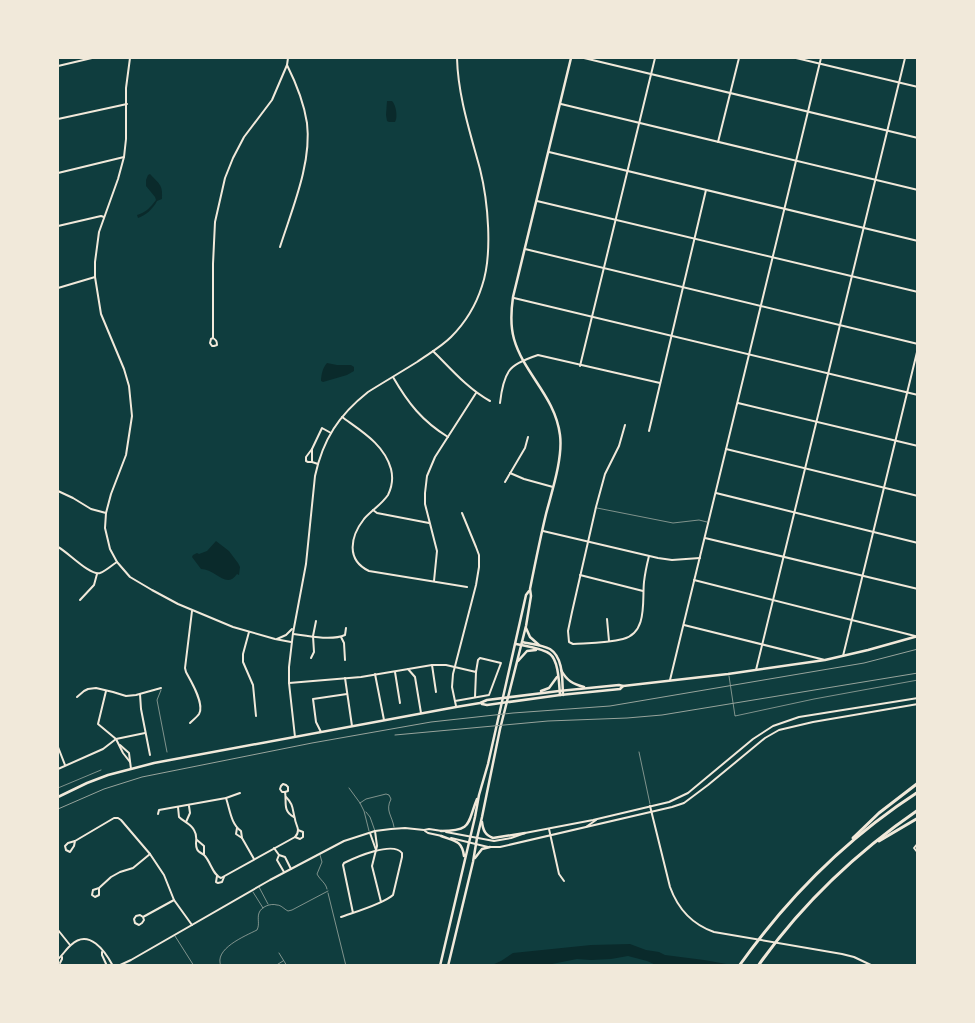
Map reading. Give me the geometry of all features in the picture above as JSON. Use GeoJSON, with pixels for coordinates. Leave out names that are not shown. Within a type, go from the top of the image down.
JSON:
{"type":"FeatureCollection","features":[{"type":"Feature","properties":{"kind":"highway"},"geometry":{"type":"LineString","coordinates":[[739,966],[784,908],[810,879],[879,813],[918,783]]}},
{"type":"Feature","properties":{"kind":"highway"},"geometry":{"type":"LineString","coordinates":[[832,858],[877,821],[918,792]]}},
{"type":"Feature","properties":{"kind":"highway"},"geometry":{"type":"LineString","coordinates":[[758,966],[778,940],[827,885],[866,850],[918,810]]}},
{"type":"Feature","properties":{"kind":"highway"},"geometry":{"type":"LineString","coordinates":[[866,850],[918,818]]}},
{"type":"Feature","properties":{"kind":"main road"},"geometry":{"type":"LineString","coordinates":[[448,966],[473,862],[475,844],[510,686],[526,626],[531,596],[530,590],[561,448],[561,436],[557,420],[549,400],[516,346],[511,328],[511,316],[513,297],[571,58]]}},
{"type":"Feature","properties":{"kind":"main road"},"geometry":{"type":"LineString","coordinates":[[440,964],[526,595],[530,590]]}},
{"type":"Feature","properties":{"kind":"main road"},"geometry":{"type":"LineString","coordinates":[[526,626],[530,637],[539,648],[553,657],[562,695]]}},
{"type":"Feature","properties":{"kind":"main road"},"geometry":{"type":"LineString","coordinates":[[58,797],[101,778],[154,763],[480,703],[487,700],[561,690],[670,681],[825,660],[917,636]]}},
{"type":"Feature","properties":{"kind":"main road"},"geometry":{"type":"LineString","coordinates":[[516,642],[545,648],[554,652],[566,678],[570,682],[585,688]]}},
{"type":"Feature","properties":{"kind":"main road"},"geometry":{"type":"LineString","coordinates":[[517,662],[527,652],[539,648]]}},
{"type":"Feature","properties":{"kind":"main road"},"geometry":{"type":"LineString","coordinates":[[561,669],[561,690]]}},
{"type":"Feature","properties":{"kind":"main road"},"geometry":{"type":"LineString","coordinates":[[526,695],[549,688],[558,676]]}},
{"type":"Feature","properties":{"kind":"main road"},"geometry":{"type":"LineString","coordinates":[[480,703],[487,705],[620,689],[623,686]]}},
{"type":"Feature","properties":{"kind":"main road"},"geometry":{"type":"LineString","coordinates":[[441,831],[457,830],[467,826],[479,795]]}},
{"type":"Feature","properties":{"kind":"main road"},"geometry":{"type":"LineString","coordinates":[[482,817],[484,831],[489,836],[497,838],[525,833]]}},
{"type":"Feature","properties":{"kind":"main road"},"geometry":{"type":"LineString","coordinates":[[441,836],[459,843],[463,848],[464,858]]}},
{"type":"Feature","properties":{"kind":"main road"},"geometry":{"type":"LineString","coordinates":[[473,862],[482,849],[490,847]]}},
{"type":"Feature","properties":{"kind":"street"},"geometry":{"type":"LineString","coordinates":[[58,66],[92,58]]}},
{"type":"Feature","properties":{"kind":"street"},"geometry":{"type":"LineString","coordinates":[[130,58],[126,88],[124,157],[99,232],[95,277],[102,314],[129,386],[132,416],[126,456],[111,494],[106,513],[105,528],[110,549],[117,562],[137,582],[178,604],[249,632],[291,642]]}},
{"type":"Feature","properties":{"kind":"street"},"geometry":{"type":"LineString","coordinates":[[213,338],[215,222],[225,178],[244,137],[272,100],[288,58]]}},
{"type":"Feature","properties":{"kind":"street"},"geometry":{"type":"LineString","coordinates":[[295,737],[289,683],[291,642],[306,564],[318,464],[331,433],[342,417],[368,392],[433,352],[450,338],[463,324],[482,286],[486,268],[488,230],[486,197],[462,101],[457,58]]}},
{"type":"Feature","properties":{"kind":"street"},"geometry":{"type":"LineString","coordinates":[[584,58],[918,138]]}},
{"type":"Feature","properties":{"kind":"street"},"geometry":{"type":"LineString","coordinates":[[580,366],[655,58]]}},
{"type":"Feature","properties":{"kind":"street"},"geometry":{"type":"LineString","coordinates":[[718,142],[739,58]]}},
{"type":"Feature","properties":{"kind":"street"},"geometry":{"type":"LineString","coordinates":[[796,58],[918,87]]}},
{"type":"Feature","properties":{"kind":"street"},"geometry":{"type":"LineString","coordinates":[[670,681],[821,58]]}},
{"type":"Feature","properties":{"kind":"street"},"geometry":{"type":"LineString","coordinates":[[756,670],[905,58]]}},
{"type":"Feature","properties":{"kind":"street"},"geometry":{"type":"LineString","coordinates":[[280,247],[302,179],[308,140],[304,107],[287,64]]}},
{"type":"Feature","properties":{"kind":"street"},"geometry":{"type":"LineString","coordinates":[[58,119],[127,104]]}},
{"type":"Feature","properties":{"kind":"street"},"geometry":{"type":"LineString","coordinates":[[561,104],[918,190]]}},
{"type":"Feature","properties":{"kind":"street"},"geometry":{"type":"LineString","coordinates":[[549,152],[918,241]]}},
{"type":"Feature","properties":{"kind":"street"},"geometry":{"type":"LineString","coordinates":[[58,172],[124,157]]}},
{"type":"Feature","properties":{"kind":"street"},"geometry":{"type":"LineString","coordinates":[[650,430],[706,190]]}},
{"type":"Feature","properties":{"kind":"street"},"geometry":{"type":"LineString","coordinates":[[537,201],[918,292]]}},
{"type":"Feature","properties":{"kind":"street"},"geometry":{"type":"LineString","coordinates":[[58,226],[101,216],[104,217]]}},
{"type":"Feature","properties":{"kind":"street"},"geometry":{"type":"LineString","coordinates":[[525,249],[918,344]]}},
{"type":"Feature","properties":{"kind":"street"},"geometry":{"type":"LineString","coordinates":[[58,288],[95,277]]}},
{"type":"Feature","properties":{"kind":"street"},"geometry":{"type":"LineString","coordinates":[[513,297],[918,395]]}},
{"type":"Feature","properties":{"kind":"street"},"geometry":{"type":"LineString","coordinates":[[843,656],[918,348]]}},
{"type":"Feature","properties":{"kind":"street"},"geometry":{"type":"LineString","coordinates":[[433,352],[476,393],[490,401]]}},
{"type":"Feature","properties":{"kind":"street"},"geometry":{"type":"LineString","coordinates":[[500,404],[506,377],[510,370],[538,355],[660,383]]}},
{"type":"Feature","properties":{"kind":"street"},"geometry":{"type":"LineString","coordinates":[[392,377],[406,399],[421,417],[436,430],[448,437]]}},
{"type":"Feature","properties":{"kind":"street"},"geometry":{"type":"LineString","coordinates":[[434,581],[436,551],[425,504],[425,484],[431,464],[476,393]]}},
{"type":"Feature","properties":{"kind":"street"},"geometry":{"type":"LineString","coordinates":[[738,403],[918,446]]}},
{"type":"Feature","properties":{"kind":"street"},"geometry":{"type":"LineString","coordinates":[[342,417],[374,441],[385,456],[391,470],[392,479],[388,495],[363,521],[354,541],[352,550],[356,561],[362,568],[369,571],[467,587]]}},
{"type":"Feature","properties":{"kind":"street"},"geometry":{"type":"LineString","coordinates":[[625,426],[605,474],[596,507],[568,631],[569,642],[573,644],[624,639],[636,630],[642,614],[644,581],[649,556]]}},
{"type":"Feature","properties":{"kind":"street"},"geometry":{"type":"LineString","coordinates":[[318,464],[306,461],[306,457],[322,428],[331,433]]}},
{"type":"Feature","properties":{"kind":"street"},"geometry":{"type":"LineString","coordinates":[[505,482],[525,448],[528,437]]}},
{"type":"Feature","properties":{"kind":"street"},"geometry":{"type":"LineString","coordinates":[[312,449],[312,462]]}},
{"type":"Feature","properties":{"kind":"street"},"geometry":{"type":"LineString","coordinates":[[726,449],[918,496]]}},
{"type":"Feature","properties":{"kind":"street"},"geometry":{"type":"LineString","coordinates":[[510,473],[553,487]]}},
{"type":"Feature","properties":{"kind":"street"},"geometry":{"type":"LineString","coordinates":[[58,491],[74,498],[91,509],[106,513]]}},
{"type":"Feature","properties":{"kind":"street"},"geometry":{"type":"LineString","coordinates":[[716,493],[918,543]]}},
{"type":"Feature","properties":{"kind":"street"},"geometry":{"type":"LineString","coordinates":[[373,510],[377,513],[429,522]]}},
{"type":"Feature","properties":{"kind":"street"},"geometry":{"type":"LineString","coordinates":[[456,707],[452,687],[453,674],[479,567],[476,547],[462,513]]}},
{"type":"Feature","properties":{"kind":"street"},"geometry":{"type":"LineString","coordinates":[[542,530],[649,556],[672,560],[700,558]]}},
{"type":"Feature","properties":{"kind":"street"},"geometry":{"type":"LineString","coordinates":[[705,538],[918,589]]}},
{"type":"Feature","properties":{"kind":"street"},"geometry":{"type":"LineString","coordinates":[[58,547],[88,570],[97,574],[117,562]]}},
{"type":"Feature","properties":{"kind":"street"},"geometry":{"type":"LineString","coordinates":[[80,600],[94,585],[97,574]]}},
{"type":"Feature","properties":{"kind":"street"},"geometry":{"type":"LineString","coordinates":[[580,575],[643,591]]}},
{"type":"Feature","properties":{"kind":"street"},"geometry":{"type":"LineString","coordinates":[[694,580],[917,636]]}},
{"type":"Feature","properties":{"kind":"street"},"geometry":{"type":"LineString","coordinates":[[190,723],[199,713],[201,705],[185,668],[192,611]]}},
{"type":"Feature","properties":{"kind":"street"},"geometry":{"type":"LineString","coordinates":[[607,619],[609,641]]}},
{"type":"Feature","properties":{"kind":"street"},"geometry":{"type":"LineString","coordinates":[[311,658],[314,652],[313,636],[316,621]]}},
{"type":"Feature","properties":{"kind":"street"},"geometry":{"type":"LineString","coordinates":[[684,625],[825,660]]}},
{"type":"Feature","properties":{"kind":"street"},"geometry":{"type":"LineString","coordinates":[[275,639],[286,635],[294,628]]}},
{"type":"Feature","properties":{"kind":"street"},"geometry":{"type":"LineString","coordinates":[[292,634],[327,638],[341,637],[345,635],[346,628]]}},
{"type":"Feature","properties":{"kind":"street"},"geometry":{"type":"LineString","coordinates":[[249,632],[243,654],[243,662],[253,685],[256,716]]}},
{"type":"Feature","properties":{"kind":"street"},"geometry":{"type":"LineString","coordinates":[[341,637],[344,643],[345,660]]}},
{"type":"Feature","properties":{"kind":"street"},"geometry":{"type":"LineString","coordinates":[[455,701],[475,697],[489,694],[500,663],[480,658],[478,660],[475,697]]}},
{"type":"Feature","properties":{"kind":"street"},"geometry":{"type":"LineString","coordinates":[[432,665],[436,692]]}},
{"type":"Feature","properties":{"kind":"street"},"geometry":{"type":"LineString","coordinates":[[289,683],[394,672],[432,665],[446,665],[476,672]]}},
{"type":"Feature","properties":{"kind":"street"},"geometry":{"type":"LineString","coordinates":[[408,669],[415,678],[421,713]]}},
{"type":"Feature","properties":{"kind":"street"},"geometry":{"type":"LineString","coordinates":[[394,672],[400,704]]}},
{"type":"Feature","properties":{"kind":"street"},"geometry":{"type":"LineString","coordinates":[[376,674],[384,720]]}},
{"type":"Feature","properties":{"kind":"street"},"geometry":{"type":"LineString","coordinates":[[345,678],[352,726]]}},
{"type":"Feature","properties":{"kind":"street"},"geometry":{"type":"LineString","coordinates":[[77,697],[88,688],[96,688],[126,696],[161,688]]}},
{"type":"Feature","properties":{"kind":"street"},"geometry":{"type":"LineString","coordinates":[[106,691],[98,724],[116,739],[122,753],[130,762]]}},
{"type":"Feature","properties":{"kind":"street"},"geometry":{"type":"LineString","coordinates":[[140,694],[150,755]]}},
{"type":"Feature","properties":{"kind":"street"},"geometry":{"type":"LineString","coordinates":[[321,732],[316,722],[312,699],[347,694]]}},
{"type":"Feature","properties":{"kind":"street"},"geometry":{"type":"LineString","coordinates":[[118,965],[319,853],[344,841],[370,832],[412,828],[429,829],[494,841],[668,802],[688,793],[753,739],[773,726],[799,718],[918,698]]}},
{"type":"Feature","properties":{"kind":"street"},"geometry":{"type":"LineString","coordinates":[[424,830],[428,833],[490,847],[550,836],[672,808],[684,803],[765,738],[778,730],[918,704]]}},
{"type":"Feature","properties":{"kind":"street"},"geometry":{"type":"LineString","coordinates":[[58,769],[103,749],[116,739],[145,732]]}},
{"type":"Feature","properties":{"kind":"street"},"geometry":{"type":"LineString","coordinates":[[119,744],[128,752],[131,769]]}},
{"type":"Feature","properties":{"kind":"street"},"geometry":{"type":"LineString","coordinates":[[58,747],[65,765]]}},
{"type":"Feature","properties":{"kind":"street"},"geometry":{"type":"LineString","coordinates":[[699,784],[703,789]]}},
{"type":"Feature","properties":{"kind":"street"},"geometry":{"type":"LineString","coordinates":[[285,792],[295,813],[294,817],[298,830],[295,838]]}},
{"type":"Feature","properties":{"kind":"street"},"geometry":{"type":"LineString","coordinates":[[158,814],[159,810],[226,798],[240,793]]}},
{"type":"Feature","properties":{"kind":"street"},"geometry":{"type":"LineString","coordinates":[[286,796],[284,804],[290,815],[294,817]]}},
{"type":"Feature","properties":{"kind":"street"},"geometry":{"type":"LineString","coordinates":[[226,798],[232,820],[237,828],[242,831],[242,838]]}},
{"type":"Feature","properties":{"kind":"street"},"geometry":{"type":"LineString","coordinates":[[186,822],[190,813],[189,805]]}},
{"type":"Feature","properties":{"kind":"street"},"geometry":{"type":"LineString","coordinates":[[650,806],[674,898],[696,924],[714,932],[842,954],[854,957],[872,966]]}},
{"type":"Feature","properties":{"kind":"street"},"geometry":{"type":"LineString","coordinates":[[178,807],[180,817],[194,829],[197,840],[196,849],[204,855],[216,876],[216,882],[220,884],[224,877]]}},
{"type":"Feature","properties":{"kind":"street"},"geometry":{"type":"LineString","coordinates":[[75,841],[70,852],[65,849],[66,844],[75,841],[114,818],[121,820],[150,854],[164,875],[174,900],[192,925]]}},
{"type":"Feature","properties":{"kind":"street"},"geometry":{"type":"LineString","coordinates":[[581,829],[597,819]]}},
{"type":"Feature","properties":{"kind":"street"},"geometry":{"type":"LineString","coordinates":[[237,828],[236,834],[242,838],[254,859]]}},
{"type":"Feature","properties":{"kind":"street"},"geometry":{"type":"LineString","coordinates":[[549,829],[559,874],[564,881]]}},
{"type":"Feature","properties":{"kind":"street"},"geometry":{"type":"LineString","coordinates":[[216,876],[224,877],[274,848],[295,838],[300,839],[304,835],[302,831],[298,830]]}},
{"type":"Feature","properties":{"kind":"street"},"geometry":{"type":"LineString","coordinates":[[375,831],[377,846],[372,866],[381,902]]}},
{"type":"Feature","properties":{"kind":"street"},"geometry":{"type":"LineString","coordinates":[[370,832],[376,850]]}},
{"type":"Feature","properties":{"kind":"street"},"geometry":{"type":"LineString","coordinates":[[197,840],[204,846],[204,855]]}},
{"type":"Feature","properties":{"kind":"street"},"geometry":{"type":"LineString","coordinates":[[918,843],[914,848],[918,853]]}},
{"type":"Feature","properties":{"kind":"street"},"geometry":{"type":"LineString","coordinates":[[274,848],[291,869]]}},
{"type":"Feature","properties":{"kind":"street"},"geometry":{"type":"LineString","coordinates":[[341,917],[353,913],[381,902],[393,896],[402,857],[400,850],[396,848],[376,850],[349,860],[343,865],[353,913]]}},
{"type":"Feature","properties":{"kind":"street"},"geometry":{"type":"LineString","coordinates":[[99,888],[110,878],[132,868],[150,854]]}},
{"type":"Feature","properties":{"kind":"street"},"geometry":{"type":"LineString","coordinates":[[279,855],[278,860],[284,872]]}},
{"type":"Feature","properties":{"kind":"street"},"geometry":{"type":"LineString","coordinates":[[143,917],[174,900]]}},
{"type":"Feature","properties":{"kind":"street"},"geometry":{"type":"LineString","coordinates":[[58,930],[70,945]]}},
{"type":"Feature","properties":{"kind":"street"},"geometry":{"type":"LineString","coordinates":[[58,959],[77,940],[88,939],[106,953],[112,966]]}},
{"type":"Feature","properties":{"kind":"street"},"geometry":{"type":"LineString","coordinates":[[102,951],[102,956],[107,966]]}},
{"type":"Feature","properties":{"kind":"street"},"geometry":{"type":"LineString","coordinates":[[60,964],[62,956]]}},
{"type":"Feature","properties":{"kind":"lane"},"geometry":{"type":"LineString","coordinates":[[596,507],[669,523],[699,520],[708,523]]}},
{"type":"Feature","properties":{"kind":"lane"},"geometry":{"type":"LineString","coordinates":[[728,674],[735,716],[918,680]]}},
{"type":"Feature","properties":{"kind":"lane"},"geometry":{"type":"LineString","coordinates":[[161,688],[157,700],[167,752]]}},
{"type":"Feature","properties":{"kind":"lane"},"geometry":{"type":"LineString","coordinates":[[639,752],[650,806]]}},
{"type":"Feature","properties":{"kind":"lane"},"geometry":{"type":"LineString","coordinates":[[58,788],[101,770]]}},
{"type":"Feature","properties":{"kind":"lane"},"geometry":{"type":"LineString","coordinates":[[349,788],[364,811],[370,832]]}},
{"type":"Feature","properties":{"kind":"lane"},"geometry":{"type":"LineString","coordinates":[[360,803],[376,796],[389,795],[388,810],[394,829]]}},
{"type":"Feature","properties":{"kind":"lane"},"geometry":{"type":"LineString","coordinates":[[364,811],[370,817],[375,831]]}},
{"type":"Feature","properties":{"kind":"lane"},"geometry":{"type":"LineString","coordinates":[[319,853],[322,862],[317,874],[328,891],[346,966]]}},
{"type":"Feature","properties":{"kind":"lane"},"geometry":{"type":"LineString","coordinates":[[259,886],[269,905]]}},
{"type":"Feature","properties":{"kind":"lane"},"geometry":{"type":"LineString","coordinates":[[252,890],[263,908]]}},
{"type":"Feature","properties":{"kind":"lane"},"geometry":{"type":"LineString","coordinates":[[221,966],[219,961],[226,948],[257,930],[259,915],[263,908],[277,904],[288,911],[292,910],[328,891]]}},
{"type":"Feature","properties":{"kind":"lane"},"geometry":{"type":"LineString","coordinates":[[174,935],[194,966]]}},
{"type":"Feature","properties":{"kind":"lane"},"geometry":{"type":"LineString","coordinates":[[279,953],[287,966]]}},
{"type":"Feature","properties":{"kind":"lane"},"geometry":{"type":"LineString","coordinates":[[275,966],[284,960]]}},
{"type":"Feature","properties":{"kind":"water"},"geometry":{"type":"Polygon","coordinates":[[[387,101],[392,101],[395,105],[395,122],[387,121],[387,101]]]}},
{"type":"Feature","properties":{"kind":"water"},"geometry":{"type":"Polygon","coordinates":[[[150,174],[161,187],[162,199],[157,201],[153,207],[138,218],[137,215],[143,213],[156,200],[146,186],[146,180],[150,174]]]}},
{"type":"Feature","properties":{"kind":"water"},"geometry":{"type":"Polygon","coordinates":[[[327,363],[351,365],[354,367],[354,371],[323,382],[321,381],[322,374],[327,363]]]}},
{"type":"Feature","properties":{"kind":"water"},"geometry":{"type":"Polygon","coordinates":[[[216,541],[229,551],[240,567],[239,575],[237,574],[229,580],[201,569],[192,557],[197,553],[207,551],[216,541]]]}},
{"type":"Feature","properties":{"kind":"water"},"geometry":{"type":"Polygon","coordinates":[[[630,944],[665,955],[732,965],[656,965],[628,956],[611,959],[577,959],[547,965],[492,965],[513,953],[591,945],[630,944]]]}},
{"type":"Feature","properties":{"kind":"railway"},"geometry":{"type":"LineString","coordinates":[[58,809],[104,789],[142,777],[312,743],[431,722],[513,713],[610,706],[864,663],[918,649]]}},
{"type":"Feature","properties":{"kind":"railway"},"geometry":{"type":"LineString","coordinates":[[395,735],[548,721],[662,715],[918,673]]}}]}
